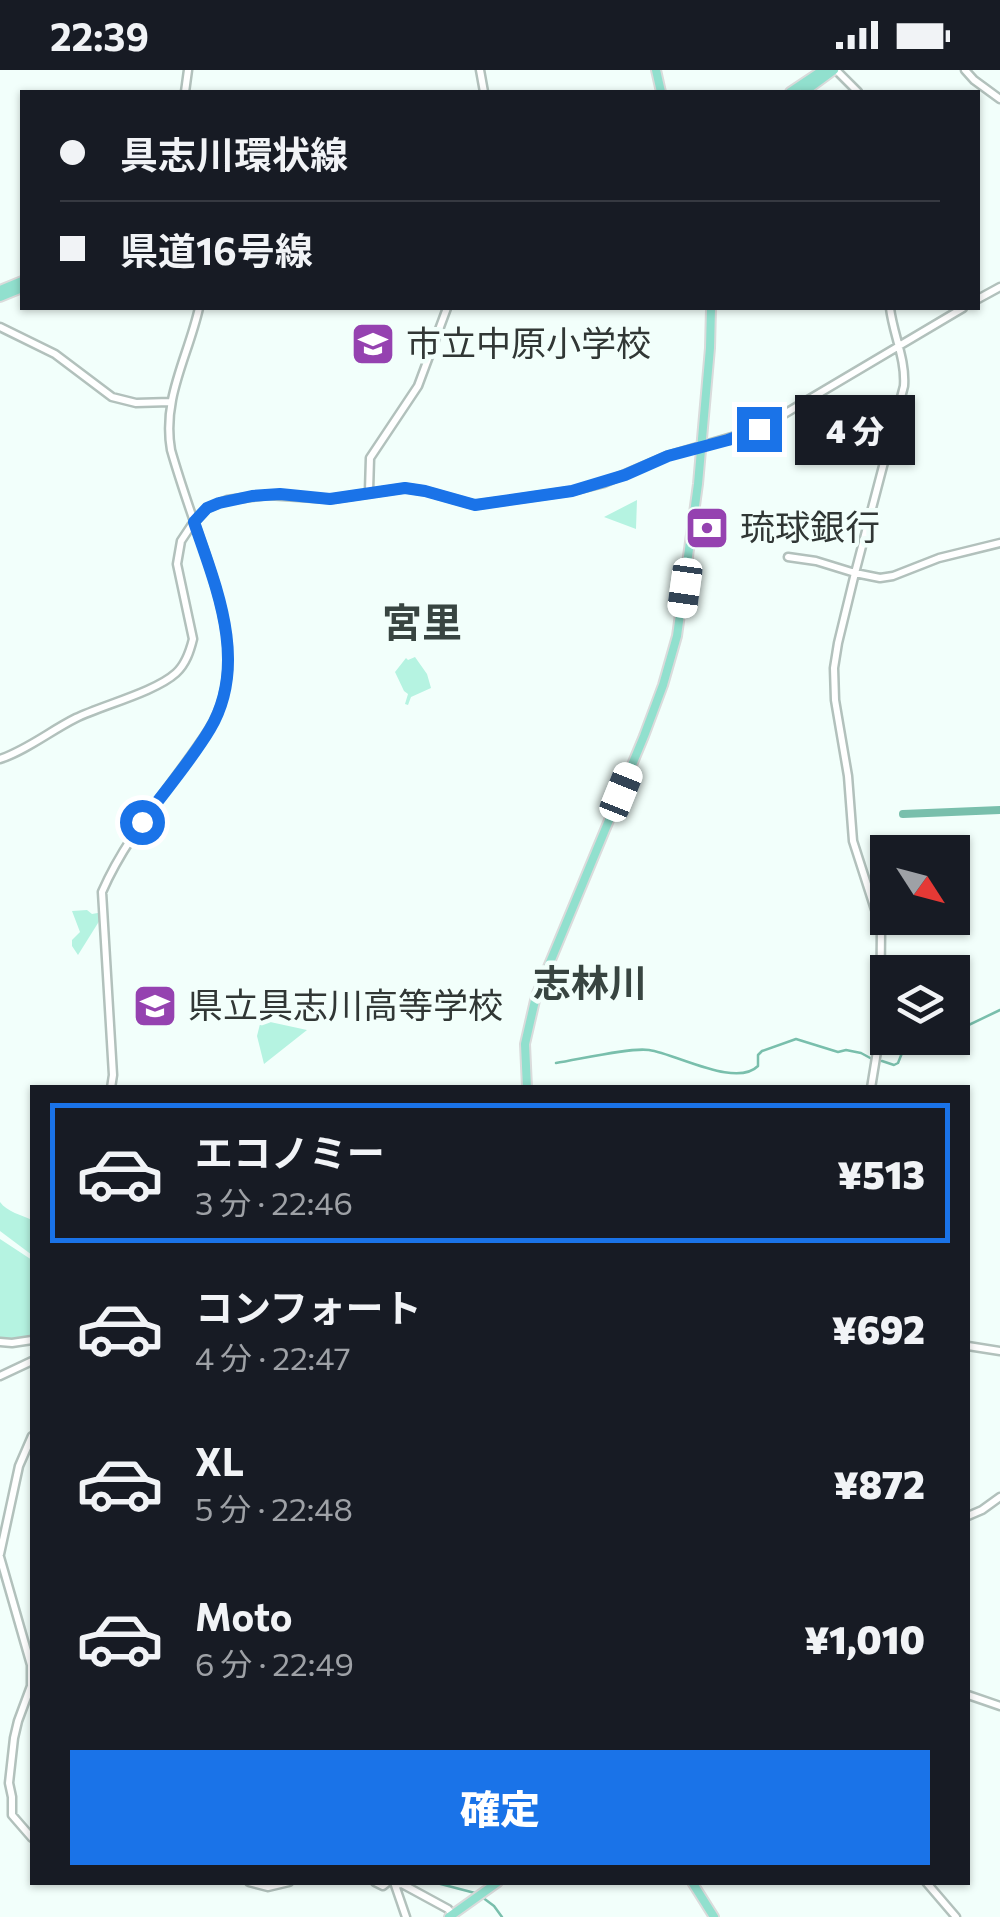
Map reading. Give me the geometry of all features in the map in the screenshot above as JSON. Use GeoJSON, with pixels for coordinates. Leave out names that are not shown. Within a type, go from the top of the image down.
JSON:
{"type":"FeatureCollection","features":[{"type":"Feature","properties":{"kind":"main road"},"geometry":{"type":"LineString","coordinates":[[793,90],[823,70]]}},
{"type":"Feature","properties":{"kind":"main road"},"geometry":{"type":"LineString","coordinates":[[807,90],[835,70],[856,90]]}},
{"type":"Feature","properties":{"kind":"main road"},"geometry":{"type":"LineString","coordinates":[[965,70],[1000,98]]}},
{"type":"Feature","properties":{"kind":"main road"},"geometry":{"type":"LineString","coordinates":[[112,1085],[102,892],[142,822],[210,729],[225,691],[228,635],[167,426],[170,402],[198,310]]}},
{"type":"Feature","properties":{"kind":"main road"},"geometry":{"type":"LineString","coordinates":[[369,492],[370,458],[418,386],[446,310]]}},
{"type":"Feature","properties":{"kind":"main road"},"geometry":{"type":"LineString","coordinates":[[527,1085],[525,1044],[536,996],[644,736],[681,621],[700,459],[710,310]]}},
{"type":"Feature","properties":{"kind":"main road"},"geometry":{"type":"LineString","coordinates":[[871,1085],[880,1033],[881,928],[853,841],[848,776],[834,688],[838,643],[854,573],[903,392],[904,370],[890,310]]}},
{"type":"Feature","properties":{"kind":"main road"},"geometry":{"type":"LineString","coordinates":[[0,759],[80,716],[165,681],[181,668],[192,638],[177,560],[181,540],[207,508],[252,496],[280,494],[317,499],[411,489],[463,503],[484,504],[594,486],[684,450],[759,429],[961,310]]}},
{"type":"Feature","properties":{"kind":"main road"},"geometry":{"type":"LineString","coordinates":[[0,327],[55,354],[112,398],[170,402]]}},
{"type":"Feature","properties":{"kind":"main road"},"geometry":{"type":"LineString","coordinates":[[684,450],[700,459]]}},
{"type":"Feature","properties":{"kind":"main road"},"geometry":{"type":"LineString","coordinates":[[788,556],[886,578],[939,558],[1000,543]]}},
{"type":"Feature","properties":{"kind":"main road"},"geometry":{"type":"LineString","coordinates":[[0,1342],[30,1340]]}},
{"type":"Feature","properties":{"kind":"main road"},"geometry":{"type":"LineString","coordinates":[[970,1346],[1000,1350]]}},
{"type":"Feature","properties":{"kind":"main road"},"geometry":{"type":"LineString","coordinates":[[0,1376],[30,1362]]}},
{"type":"Feature","properties":{"kind":"main road"},"geometry":{"type":"LineString","coordinates":[[30,1441],[19,1466],[0,1556],[30,1661]]}},
{"type":"Feature","properties":{"kind":"main road"},"geometry":{"type":"LineString","coordinates":[[970,1515],[1000,1496]]}},
{"type":"Feature","properties":{"kind":"main road"},"geometry":{"type":"LineString","coordinates":[[30,1689],[18,1720],[9,1783],[12,1814],[30,1836]]}},
{"type":"Feature","properties":{"kind":"main road"},"geometry":{"type":"LineString","coordinates":[[970,1696],[1000,1706]]}},
{"type":"Feature","properties":{"kind":"main road"},"geometry":{"type":"LineString","coordinates":[[393,1885],[406,1917]]}},
{"type":"Feature","properties":{"kind":"main road"},"geometry":{"type":"LineString","coordinates":[[404,1885],[448,1909],[451,1916],[494,1885]]}},
{"type":"Feature","properties":{"kind":"main road"},"geometry":{"type":"LineString","coordinates":[[694,1885],[714,1917]]}},
{"type":"Feature","properties":{"kind":"main road"},"geometry":{"type":"LineString","coordinates":[[929,1885],[956,1917]]}},
{"type":"Feature","properties":{"kind":"green space"},"geometry":{"type":"Polygon","coordinates":[[[637,500],[636,529],[604,517],[637,500]]]}},
{"type":"Feature","properties":{"kind":"green space"},"geometry":{"type":"Polygon","coordinates":[[[415,657],[431,688],[411,697],[408,705],[408,694],[395,672],[406,658],[415,657]]]}},
{"type":"Feature","properties":{"kind":"green space"},"geometry":{"type":"Polygon","coordinates":[[[72,911],[103,915],[78,955],[72,940],[80,932],[72,911]]]}},
{"type":"Feature","properties":{"kind":"green space"},"geometry":{"type":"Polygon","coordinates":[[[261,1020],[307,1030],[264,1064],[257,1036],[261,1020]]]}},
{"type":"Feature","properties":{"kind":"green space"},"geometry":{"type":"Polygon","coordinates":[[[0,1202],[30,1219],[30,1254],[0,1231],[0,1202]]]}},
{"type":"Feature","properties":{"kind":"green space"},"geometry":{"type":"Polygon","coordinates":[[[0,1239],[30,1259],[30,1338],[0,1339],[0,1239]]]}},
{"type":"Feature","properties":{"kind":"waterway"},"geometry":{"type":"LineString","coordinates":[[903,814],[1000,810]]}},
{"type":"Feature","properties":{"kind":"waterway"},"geometry":{"type":"LineString","coordinates":[[970,1024],[1000,1010]]}},
{"type":"Feature","properties":{"kind":"waterway"},"geometry":{"type":"LineString","coordinates":[[556,1063],[649,1050],[721,1072],[748,1072],[758,1066],[762,1051],[796,1039],[838,1052],[861,1053],[872,1059]]}},
{"type":"Feature","properties":{"kind":"waterway"},"geometry":{"type":"LineString","coordinates":[[882,1061],[894,1065],[901,1055]]}},
{"type":"Feature","properties":{"kind":"waterway"},"geometry":{"type":"LineString","coordinates":[[444,1885],[475,1893]]}},
{"type":"Feature","properties":{"kind":"waterway"},"geometry":{"type":"LineString","coordinates":[[482,1897],[502,1917]]}},
{"type":"Feature","properties":{"kind":"place","name":"市立中原小学校"},"geometry":{"type":"Point","coordinates":[373,344]}},
{"type":"Feature","properties":{"kind":"place","name":"琉球銀行"},"geometry":{"type":"Point","coordinates":[707,528]}},
{"type":"Feature","properties":{"kind":"place","name":"県立具志川高等学校"},"geometry":{"type":"Point","coordinates":[155,1006]}},
{"type":"Feature","properties":{"kind":"district","name":"宮里"},"geometry":{"type":"Point","coordinates":[422,623]}},
{"type":"Feature","properties":{"kind":"district","name":"志林川"},"geometry":{"type":"Point","coordinates":[590,984]}},
{"type":"Feature","properties":{"kind":"route"},"geometry":{"type":"LineString","coordinates":[[142,822],[210,729],[225,691],[228,635],[194,522],[210,507],[252,496],[280,494],[330,499],[405,488],[475,505],[594,486],[694,447],[759,429]]}}]}
